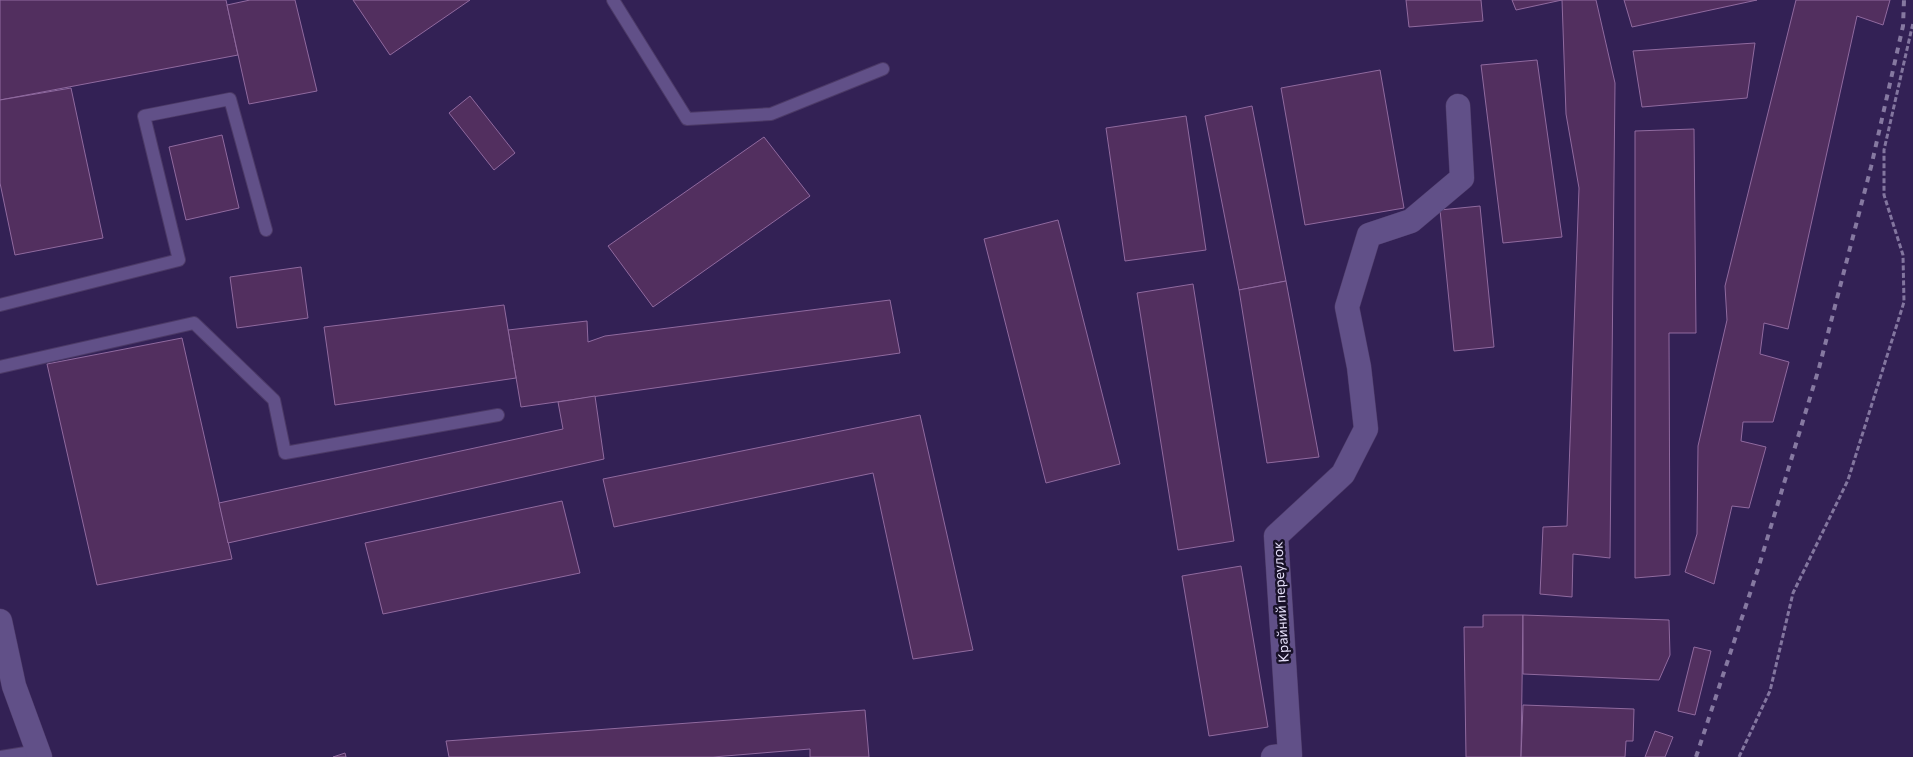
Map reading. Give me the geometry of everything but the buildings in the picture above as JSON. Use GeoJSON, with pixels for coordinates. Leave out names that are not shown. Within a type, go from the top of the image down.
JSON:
{"type":"FeatureCollection","features":[{"type":"Feature","properties":{"kind":"street","name":"Крайний переулок"},"geometry":{"type":"LineString","coordinates":[[1272,757],[1290,755],[1276,536],[1342,474],[1366,429],[1359,367],[1346,307],[1369,235],[1411,221],[1462,178],[1458,106]]}},
{"type":"Feature","properties":{"kind":"street"},"geometry":{"type":"LineString","coordinates":[[0,621],[14,686],[39,754]]}},
{"type":"Feature","properties":{"kind":"lane"},"geometry":{"type":"LineString","coordinates":[[613,0],[687,119],[771,114],[883,69]]}},
{"type":"Feature","properties":{"kind":"lane"},"geometry":{"type":"LineString","coordinates":[[0,305],[179,260],[144,116],[230,99],[266,230]]}},
{"type":"Feature","properties":{"kind":"lane"},"geometry":{"type":"LineString","coordinates":[[0,367],[194,323],[274,400],[285,453],[498,415]]}},
{"type":"Feature","properties":{"kind":"lane"},"geometry":{"type":"LineString","coordinates":[[0,757],[39,754]]}},
{"type":"Feature","properties":{"kind":"path"},"geometry":{"type":"LineString","coordinates":[[1739,757],[1770,691],[1793,593],[1848,480],[1904,302],[1903,255],[1884,195],[1884,150],[1913,23]]}},
{"type":"Feature","properties":{"kind":"railway"},"geometry":{"type":"LineString","coordinates":[[1696,757],[1758,569],[1819,368],[1871,167],[1903,26],[1904,0]]}}]}
